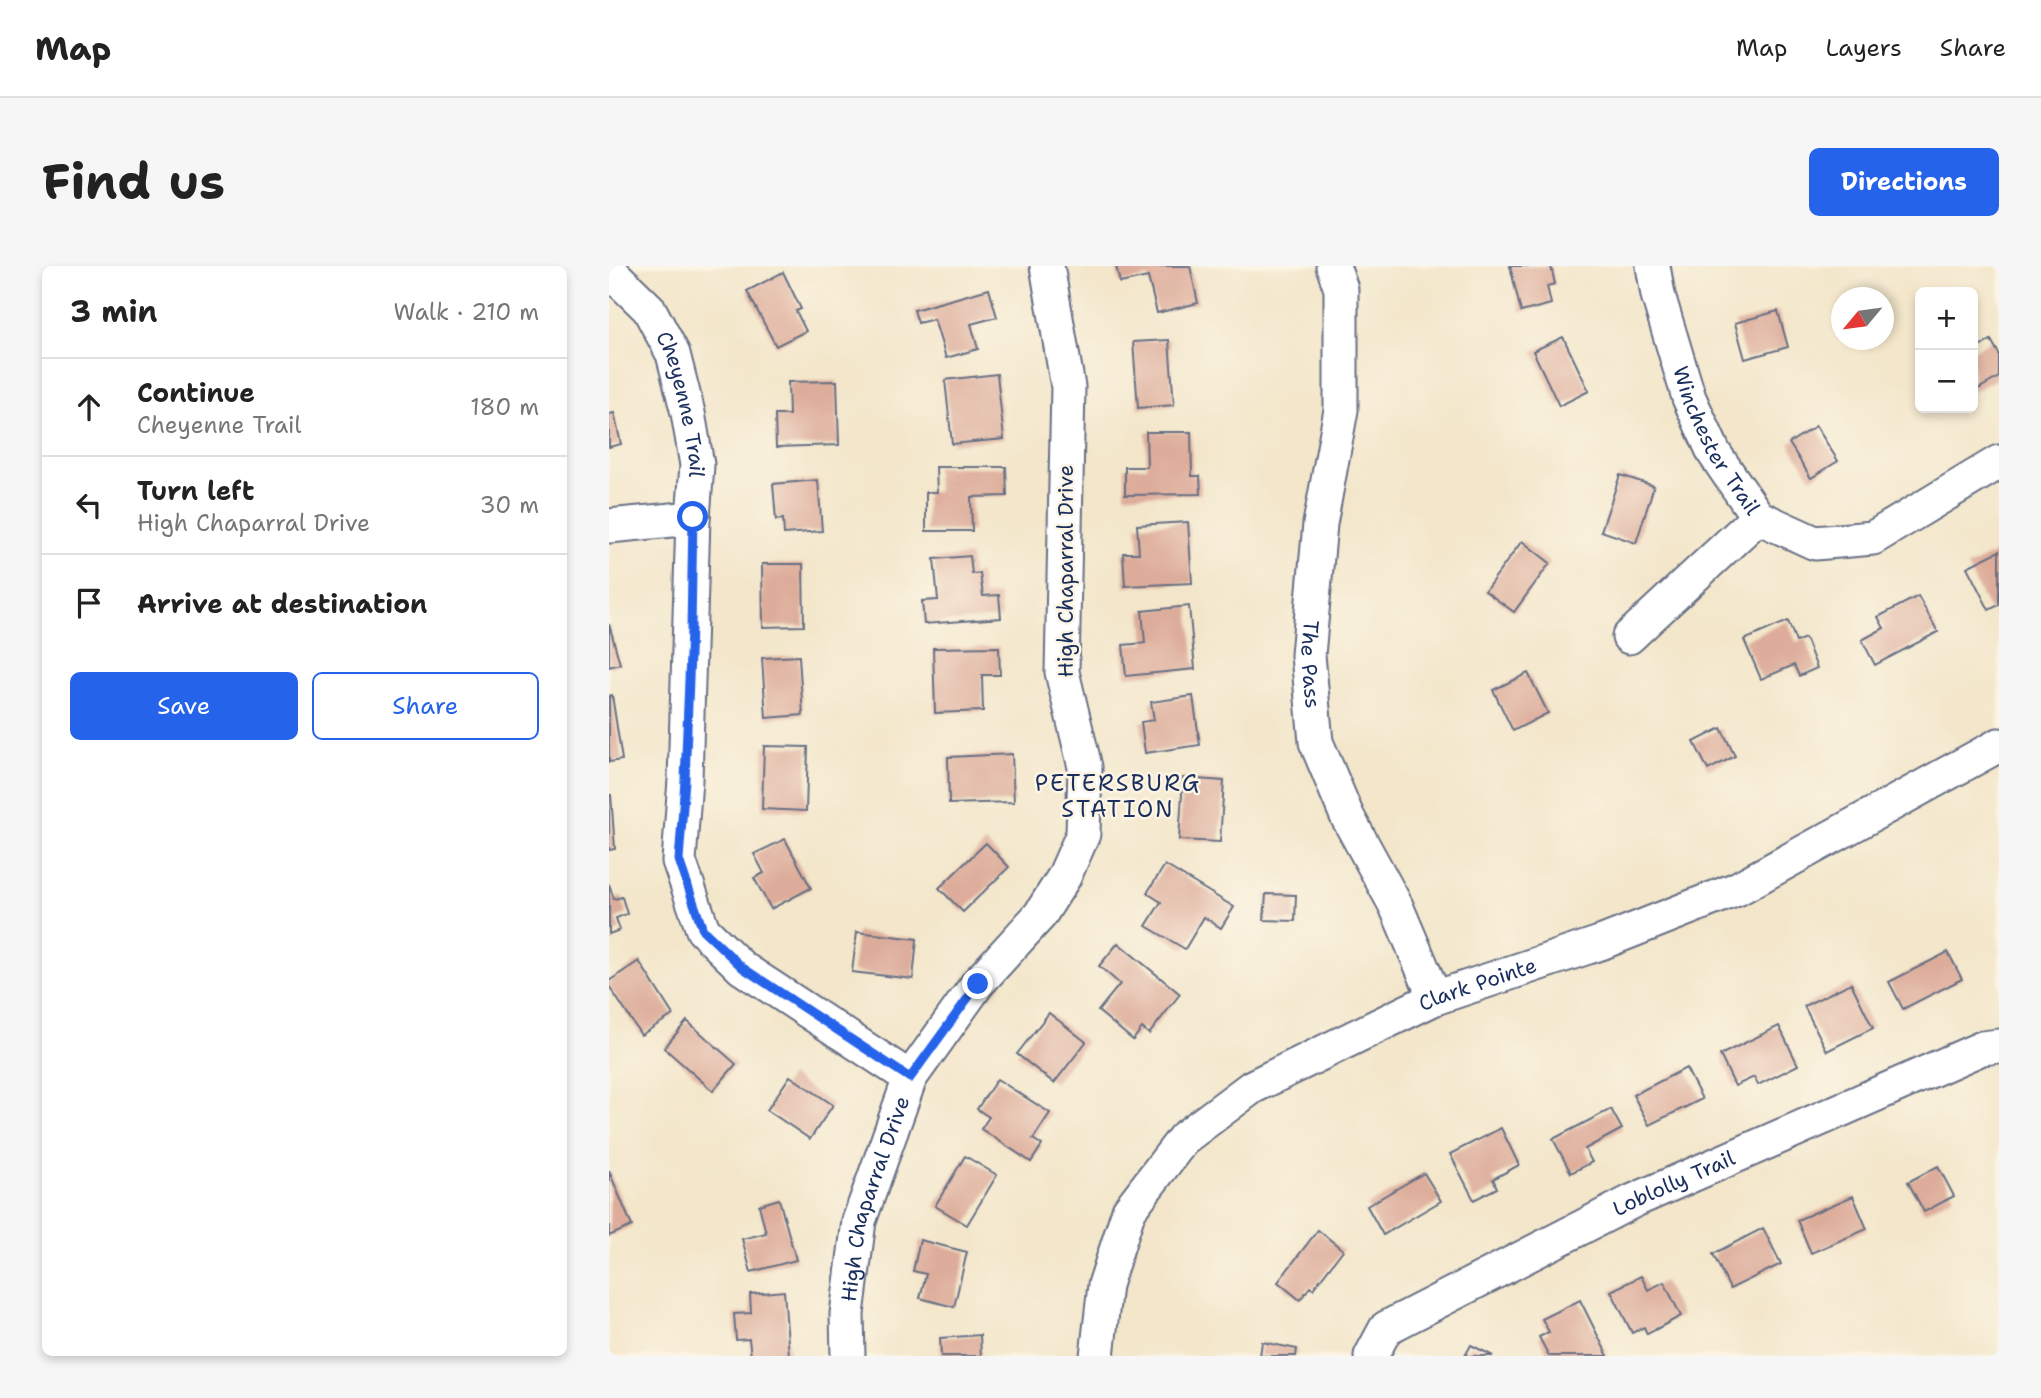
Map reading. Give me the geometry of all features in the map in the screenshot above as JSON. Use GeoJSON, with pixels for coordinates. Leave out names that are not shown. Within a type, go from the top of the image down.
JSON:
{"type":"FeatureCollection","features":[{"type":"Feature","properties":{"kind":"street","name":"High Chaparral Drive"},"geometry":{"type":"LineString","coordinates":[[848,1356],[847,1314],[859,1221],[910,1078],[978,984],[1040,915],[1064,877],[1083,834],[1085,767],[1062,672],[1068,387],[1047,266]]}},
{"type":"Feature","properties":{"kind":"street","name":"The Pass"},"geometry":{"type":"LineString","coordinates":[[1333,266],[1341,289],[1341,410],[1320,524],[1308,654],[1316,742],[1347,816],[1396,906],[1435,998]]}},
{"type":"Feature","properties":{"kind":"street","name":"Winchester Trail"},"geometry":{"type":"LineString","coordinates":[[1653,266],[1658,295],[1689,398],[1714,453],[1758,517],[1815,543],[1873,538],[1999,462]]}},
{"type":"Feature","properties":{"kind":"street","name":"Cheyenne Trail"},"geometry":{"type":"LineString","coordinates":[[609,270],[649,309],[673,354],[688,413],[697,465],[693,517],[690,670],[679,860],[703,930],[743,968],[910,1078]]}},
{"type":"Feature","properties":{"kind":"street"},"geometry":{"type":"LineString","coordinates":[[609,526],[693,517]]}},
{"type":"Feature","properties":{"kind":"street"},"geometry":{"type":"LineString","coordinates":[[1629,637],[1758,517]]}},
{"type":"Feature","properties":{"kind":"street","name":"Clark Pointe"},"geometry":{"type":"LineString","coordinates":[[1097,1356],[1105,1285],[1129,1210],[1184,1138],[1252,1087],[1435,998],[1603,942],[1737,888],[1999,745]]}},
{"type":"Feature","properties":{"kind":"street","name":"Loblolly Trail"},"geometry":{"type":"LineString","coordinates":[[1371,1356],[1386,1328],[1633,1201],[1982,1048],[1999,1046]]}},
{"type":"Feature","properties":{"kind":"building"},"geometry":{"type":"Polygon","coordinates":[[[1116,266],[1190,266],[1198,303],[1157,313],[1148,277],[1120,283],[1116,266]]]}},
{"type":"Feature","properties":{"kind":"building"},"geometry":{"type":"Polygon","coordinates":[[[1510,266],[1551,266],[1555,284],[1547,286],[1551,304],[1521,312],[1510,266]]]}},
{"type":"Feature","properties":{"kind":"building"},"geometry":{"type":"Polygon","coordinates":[[[783,272],[801,309],[796,311],[806,331],[776,346],[747,291],[783,272]]]}},
{"type":"Feature","properties":{"kind":"building"},"geometry":{"type":"Polygon","coordinates":[[[989,289],[997,317],[971,324],[978,349],[946,358],[934,319],[918,323],[914,310],[989,289]]]}},
{"type":"Feature","properties":{"kind":"building"},"geometry":{"type":"Polygon","coordinates":[[[1778,311],[1788,347],[1745,359],[1735,323],[1778,311]]]}},
{"type":"Feature","properties":{"kind":"building"},"geometry":{"type":"Polygon","coordinates":[[[1563,337],[1589,391],[1559,406],[1533,351],[1563,337]]]}},
{"type":"Feature","properties":{"kind":"building"},"geometry":{"type":"Polygon","coordinates":[[[1169,340],[1174,405],[1138,408],[1133,342],[1169,340]]]}},
{"type":"Feature","properties":{"kind":"building"},"geometry":{"type":"Polygon","coordinates":[[[1991,340],[1999,354],[1999,377],[1978,389],[1978,350],[1991,340]]]}},
{"type":"Feature","properties":{"kind":"building"},"geometry":{"type":"Polygon","coordinates":[[[997,374],[1004,439],[952,444],[945,380],[997,374]]]}},
{"type":"Feature","properties":{"kind":"building"},"geometry":{"type":"Polygon","coordinates":[[[837,381],[839,445],[776,447],[775,415],[789,415],[788,382],[837,381]]]}},
{"type":"Feature","properties":{"kind":"building"},"geometry":{"type":"Polygon","coordinates":[[[614,413],[621,444],[609,447],[609,414],[614,413]]]}},
{"type":"Feature","properties":{"kind":"building"},"geometry":{"type":"Polygon","coordinates":[[[1816,426],[1838,461],[1811,478],[1789,443],[1816,426]]]}},
{"type":"Feature","properties":{"kind":"building"},"geometry":{"type":"Polygon","coordinates":[[[1146,432],[1191,432],[1192,476],[1200,476],[1201,494],[1125,495],[1125,467],[1147,467],[1146,432]]]}},
{"type":"Feature","properties":{"kind":"building"},"geometry":{"type":"Polygon","coordinates":[[[936,467],[1006,467],[1007,496],[971,497],[972,531],[926,531],[926,492],[937,492],[936,467]]]}},
{"type":"Feature","properties":{"kind":"building"},"geometry":{"type":"Polygon","coordinates":[[[1620,475],[1654,486],[1636,543],[1601,531],[1620,475]]]}},
{"type":"Feature","properties":{"kind":"building"},"geometry":{"type":"Polygon","coordinates":[[[818,480],[822,531],[784,534],[783,519],[776,520],[773,484],[818,480]]]}},
{"type":"Feature","properties":{"kind":"building"},"geometry":{"type":"Polygon","coordinates":[[[1188,522],[1192,583],[1125,586],[1123,553],[1139,553],[1137,525],[1188,522]]]}},
{"type":"Feature","properties":{"kind":"building"},"geometry":{"type":"Polygon","coordinates":[[[1522,541],[1550,563],[1514,612],[1485,591],[1522,541]]]}},
{"type":"Feature","properties":{"kind":"building"},"geometry":{"type":"Polygon","coordinates":[[[1999,551],[1999,605],[1989,610],[1967,567],[1999,551]]]}},
{"type":"Feature","properties":{"kind":"building"},"geometry":{"type":"Polygon","coordinates":[[[970,556],[972,574],[980,573],[983,596],[999,595],[1001,618],[924,624],[922,601],[938,600],[934,559],[970,556]]]}},
{"type":"Feature","properties":{"kind":"building"},"geometry":{"type":"Polygon","coordinates":[[[762,564],[803,564],[804,626],[763,627],[762,564]]]}},
{"type":"Feature","properties":{"kind":"building"},"geometry":{"type":"Polygon","coordinates":[[[1918,596],[1938,632],[1875,665],[1862,640],[1884,628],[1878,617],[1918,596]]]}},
{"type":"Feature","properties":{"kind":"building"},"geometry":{"type":"Polygon","coordinates":[[[1189,606],[1195,669],[1126,676],[1123,645],[1145,643],[1142,611],[1189,606]]]}},
{"type":"Feature","properties":{"kind":"building"},"geometry":{"type":"Polygon","coordinates":[[[1788,621],[1796,642],[1805,638],[1817,668],[1799,676],[1794,665],[1761,679],[1744,640],[1788,621]]]}},
{"type":"Feature","properties":{"kind":"building"},"geometry":{"type":"Polygon","coordinates":[[[609,624],[620,664],[609,667],[609,624]]]}},
{"type":"Feature","properties":{"kind":"building"},"geometry":{"type":"Polygon","coordinates":[[[999,647],[1000,675],[982,675],[983,711],[935,713],[933,648],[999,647]]]}},
{"type":"Feature","properties":{"kind":"building"},"geometry":{"type":"Polygon","coordinates":[[[799,656],[803,715],[766,718],[762,658],[799,656]]]}},
{"type":"Feature","properties":{"kind":"building"},"geometry":{"type":"Polygon","coordinates":[[[1528,673],[1548,713],[1513,731],[1493,690],[1528,673]]]}},
{"type":"Feature","properties":{"kind":"building"},"geometry":{"type":"Polygon","coordinates":[[[612,695],[622,760],[609,762],[609,696],[612,695]]]}},
{"type":"Feature","properties":{"kind":"building"},"geometry":{"type":"Polygon","coordinates":[[[1193,696],[1200,745],[1145,753],[1141,722],[1154,720],[1151,702],[1193,696]]]}},
{"type":"Feature","properties":{"kind":"building"},"geometry":{"type":"Polygon","coordinates":[[[1721,728],[1735,756],[1708,770],[1694,742],[1721,728]]]}},
{"type":"Feature","properties":{"kind":"building"},"geometry":{"type":"Polygon","coordinates":[[[764,746],[808,747],[806,811],[762,809],[764,746]]]}},
{"type":"Feature","properties":{"kind":"building"},"geometry":{"type":"Polygon","coordinates":[[[1012,754],[1014,802],[949,804],[948,757],[1012,754]]]}},
{"type":"Feature","properties":{"kind":"building"},"geometry":{"type":"Polygon","coordinates":[[[1183,778],[1224,781],[1220,842],[1179,840],[1183,778]]]}},
{"type":"Feature","properties":{"kind":"building"},"geometry":{"type":"Polygon","coordinates":[[[609,795],[615,849],[609,850],[609,795]]]}},
{"type":"Feature","properties":{"kind":"building"},"geometry":{"type":"Polygon","coordinates":[[[785,839],[811,888],[771,909],[754,878],[764,873],[754,854],[785,839]]]}},
{"type":"Feature","properties":{"kind":"building"},"geometry":{"type":"Polygon","coordinates":[[[986,843],[1009,867],[963,912],[939,888],[986,843]]]}},
{"type":"Feature","properties":{"kind":"building"},"geometry":{"type":"Polygon","coordinates":[[[1165,865],[1234,907],[1221,928],[1204,917],[1185,949],[1146,926],[1161,902],[1147,893],[1165,865]]]}},
{"type":"Feature","properties":{"kind":"building"},"geometry":{"type":"Polygon","coordinates":[[[609,884],[614,899],[622,897],[627,914],[616,918],[620,930],[609,934],[609,884]]]}},
{"type":"Feature","properties":{"kind":"building"},"geometry":{"type":"Polygon","coordinates":[[[1266,894],[1296,895],[1295,921],[1264,920],[1266,894]]]}},
{"type":"Feature","properties":{"kind":"building"},"geometry":{"type":"Polygon","coordinates":[[[857,932],[917,939],[913,979],[852,972],[857,932]]]}},
{"type":"Feature","properties":{"kind":"building"},"geometry":{"type":"Polygon","coordinates":[[[1118,943],[1180,994],[1149,1034],[1142,1028],[1133,1040],[1098,1011],[1120,984],[1099,966],[1118,943]]]}},
{"type":"Feature","properties":{"kind":"building"},"geometry":{"type":"Polygon","coordinates":[[[1948,952],[1962,979],[1903,1009],[1889,982],[1948,952]]]}},
{"type":"Feature","properties":{"kind":"building"},"geometry":{"type":"Polygon","coordinates":[[[639,961],[673,1015],[641,1035],[609,986],[609,981],[639,961]]]}},
{"type":"Feature","properties":{"kind":"building"},"geometry":{"type":"Polygon","coordinates":[[[1851,983],[1873,1028],[1827,1051],[1804,1006],[1851,983]]]}},
{"type":"Feature","properties":{"kind":"building"},"geometry":{"type":"Polygon","coordinates":[[[1049,1013],[1086,1042],[1054,1083],[1017,1054],[1049,1013]]]}},
{"type":"Feature","properties":{"kind":"building"},"geometry":{"type":"Polygon","coordinates":[[[687,1021],[736,1064],[713,1091],[664,1048],[687,1021]]]}},
{"type":"Feature","properties":{"kind":"building"},"geometry":{"type":"Polygon","coordinates":[[[1779,1026],[1798,1065],[1758,1085],[1754,1077],[1735,1086],[1720,1055],[1779,1026]]]}},
{"type":"Feature","properties":{"kind":"building"},"geometry":{"type":"Polygon","coordinates":[[[1686,1068],[1702,1099],[1649,1125],[1633,1095],[1686,1068]]]}},
{"type":"Feature","properties":{"kind":"building"},"geometry":{"type":"Polygon","coordinates":[[[790,1076],[833,1105],[810,1139],[767,1110],[790,1076]]]}},
{"type":"Feature","properties":{"kind":"building"},"geometry":{"type":"Polygon","coordinates":[[[997,1079],[1050,1113],[1033,1139],[1042,1145],[1031,1162],[981,1129],[989,1117],[977,1109],[997,1079]]]}},
{"type":"Feature","properties":{"kind":"building"},"geometry":{"type":"Polygon","coordinates":[[[1611,1109],[1622,1129],[1585,1149],[1592,1162],[1571,1173],[1553,1139],[1611,1109]]]}},
{"type":"Feature","properties":{"kind":"building"},"geometry":{"type":"Polygon","coordinates":[[[1501,1128],[1519,1165],[1493,1179],[1497,1188],[1474,1200],[1450,1154],[1501,1128]]]}},
{"type":"Feature","properties":{"kind":"building"},"geometry":{"type":"Polygon","coordinates":[[[965,1156],[997,1175],[967,1225],[935,1206],[965,1156]]]}},
{"type":"Feature","properties":{"kind":"building"},"geometry":{"type":"Polygon","coordinates":[[[1938,1166],[1954,1196],[1924,1212],[1908,1182],[1938,1166]]]}},
{"type":"Feature","properties":{"kind":"building"},"geometry":{"type":"Polygon","coordinates":[[[609,1171],[632,1226],[609,1236],[609,1171]]]}},
{"type":"Feature","properties":{"kind":"building"},"geometry":{"type":"Polygon","coordinates":[[[1424,1173],[1441,1201],[1383,1235],[1367,1206],[1424,1173]]]}},
{"type":"Feature","properties":{"kind":"building"},"geometry":{"type":"Polygon","coordinates":[[[1853,1196],[1867,1229],[1811,1253],[1797,1220],[1853,1196]]]}},
{"type":"Feature","properties":{"kind":"building"},"geometry":{"type":"Polygon","coordinates":[[[779,1199],[796,1260],[751,1272],[742,1239],[766,1233],[759,1205],[779,1199]]]}},
{"type":"Feature","properties":{"kind":"building"},"geometry":{"type":"Polygon","coordinates":[[[1763,1228],[1781,1264],[1730,1289],[1713,1254],[1763,1228]]]}},
{"type":"Feature","properties":{"kind":"building"},"geometry":{"type":"Polygon","coordinates":[[[1318,1230],[1343,1250],[1313,1289],[1310,1287],[1300,1300],[1278,1282],[1318,1230]]]}},
{"type":"Feature","properties":{"kind":"building"},"geometry":{"type":"Polygon","coordinates":[[[920,1240],[967,1252],[954,1307],[920,1298],[926,1274],[913,1271],[920,1240]]]}},
{"type":"Feature","properties":{"kind":"building"},"geometry":{"type":"Polygon","coordinates":[[[1641,1276],[1648,1290],[1664,1282],[1681,1316],[1647,1334],[1644,1327],[1632,1333],[1611,1291],[1641,1276]]]}},
{"type":"Feature","properties":{"kind":"building"},"geometry":{"type":"Polygon","coordinates":[[[784,1291],[789,1356],[751,1356],[749,1339],[736,1340],[734,1314],[751,1313],[750,1294],[784,1291]]]}},
{"type":"Feature","properties":{"kind":"building"},"geometry":{"type":"Polygon","coordinates":[[[1580,1300],[1608,1356],[1549,1356],[1539,1337],[1549,1332],[1542,1319],[1580,1300]]]}},
{"type":"Feature","properties":{"kind":"building"},"geometry":{"type":"Polygon","coordinates":[[[980,1335],[981,1356],[941,1356],[940,1338],[980,1335]]]}},
{"type":"Feature","properties":{"kind":"building"},"geometry":{"type":"Polygon","coordinates":[[[1262,1342],[1297,1349],[1296,1356],[1260,1356],[1262,1342]]]}},
{"type":"Feature","properties":{"kind":"building"},"geometry":{"type":"Polygon","coordinates":[[[1471,1345],[1493,1356],[1465,1356],[1471,1345]]]}},
{"type":"Feature","properties":{"kind":"district","name":"PETERSBURG STATION"},"geometry":{"type":"Point","coordinates":[1118,796]}},
{"type":"Feature","properties":{"kind":"route"},"geometry":{"type":"LineString","coordinates":[[693,517],[685,780],[679,860],[703,930],[743,968],[910,1078],[978,984]]}}]}
